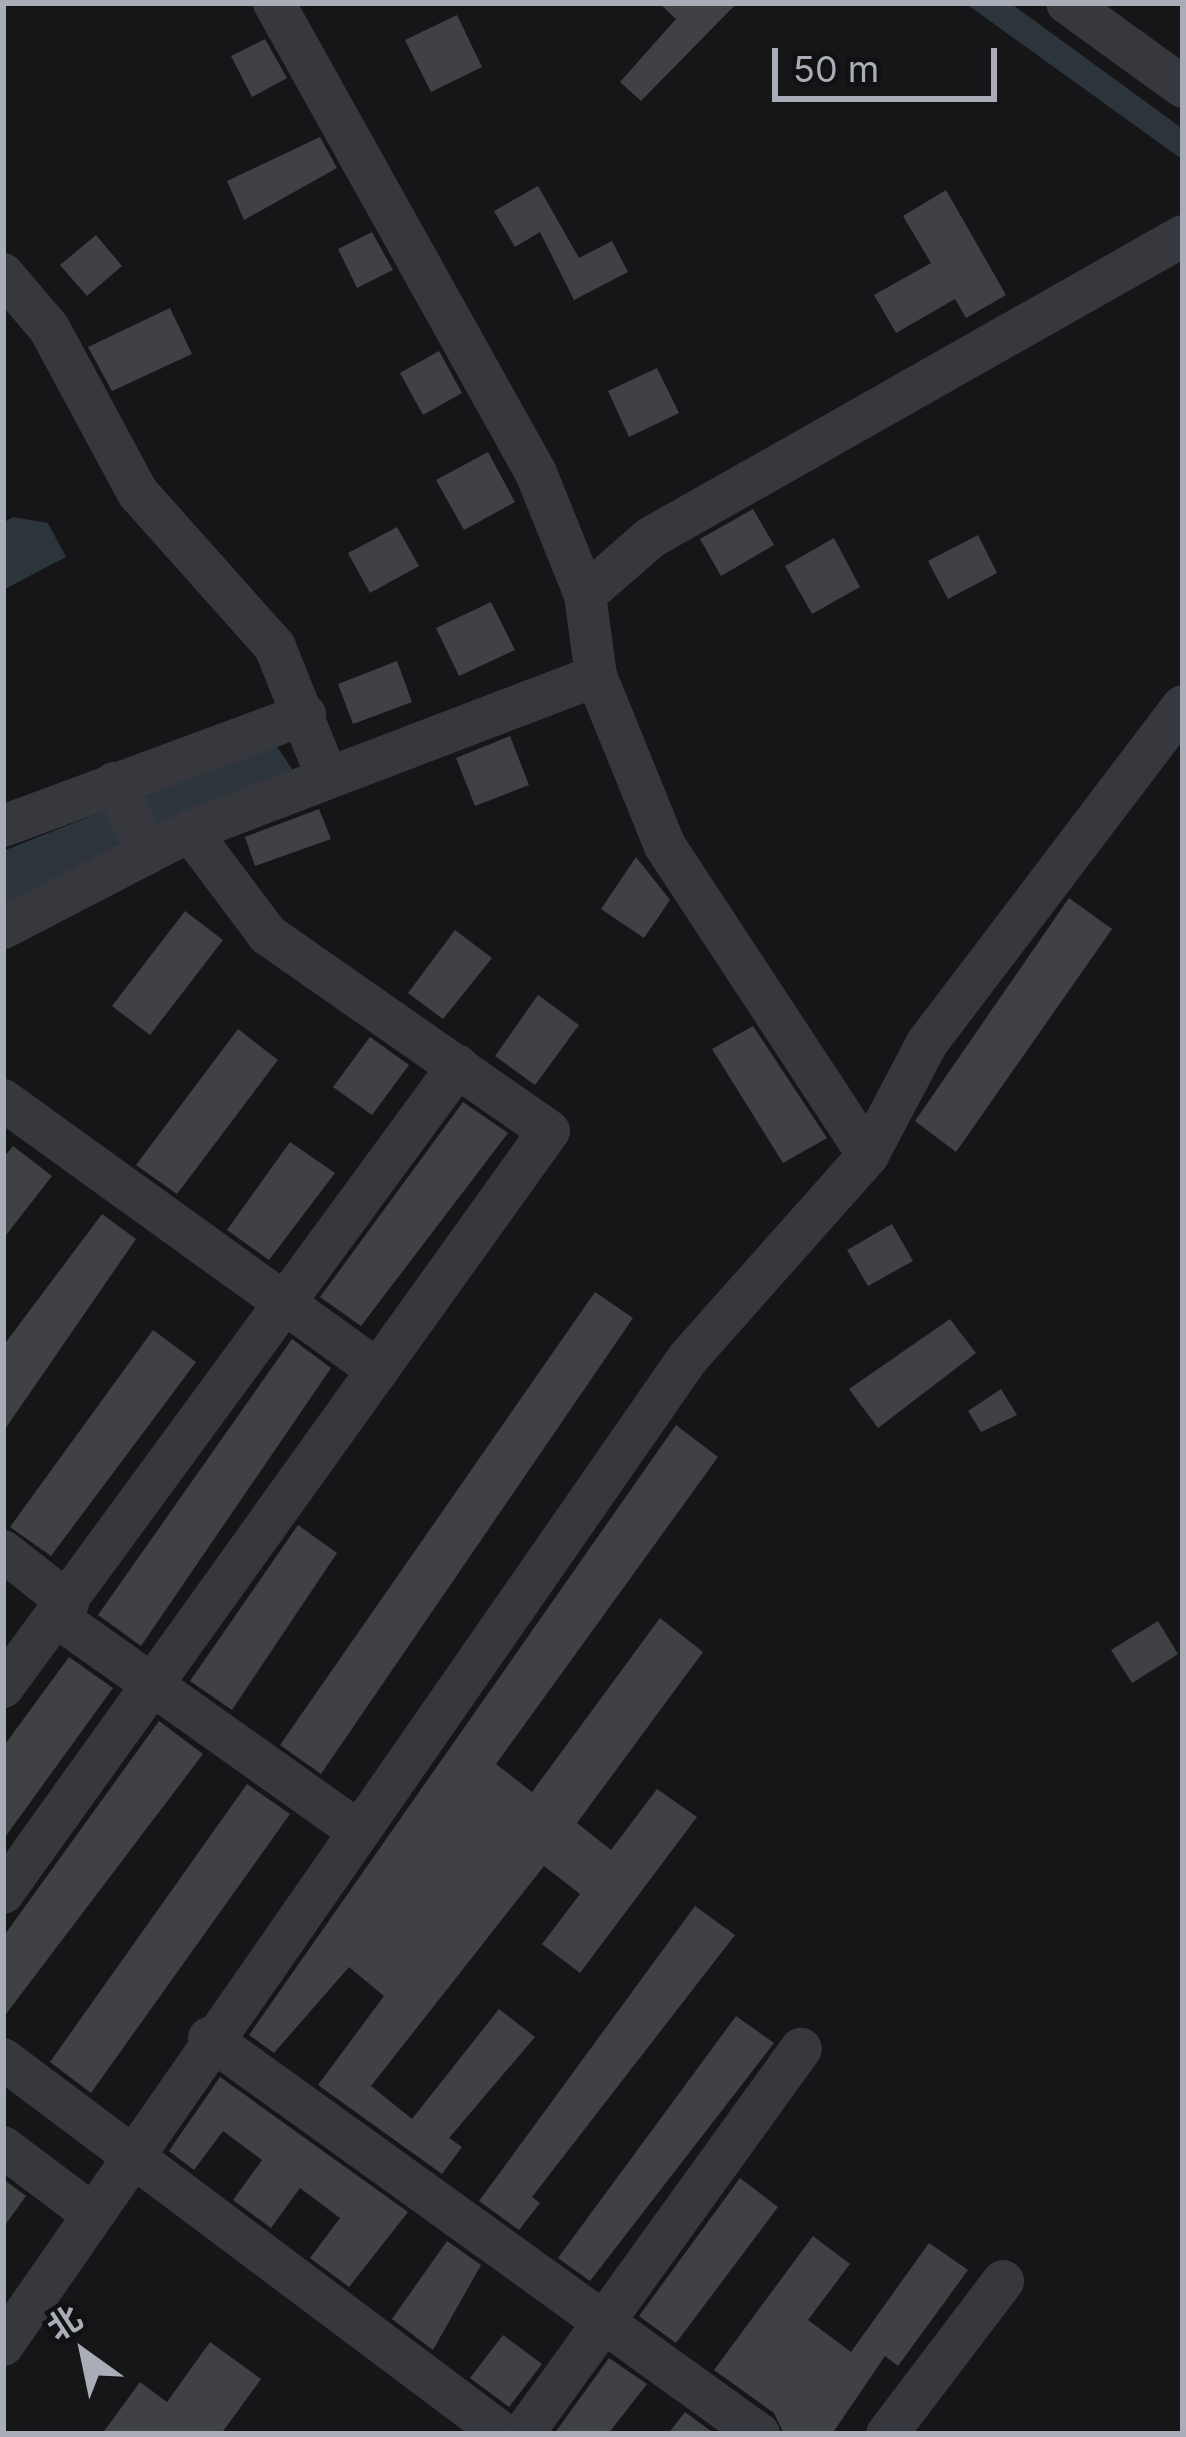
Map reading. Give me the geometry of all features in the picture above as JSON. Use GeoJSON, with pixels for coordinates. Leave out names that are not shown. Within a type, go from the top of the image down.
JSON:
{"type":"FeatureCollection","features":[{"type":"Feature","properties":{"kind":"street"},"geometry":{"type":"LineString","coordinates":[[274,3],[536,473],[585,595],[596,676],[715,936],[868,1155]]}},
{"type":"Feature","properties":{"kind":"street"},"geometry":{"type":"LineString","coordinates":[[1067,3],[1183,87]]}},
{"type":"Feature","properties":{"kind":"street"},"geometry":{"type":"LineString","coordinates":[[585,595],[650,538],[1183,236]]}},
{"type":"Feature","properties":{"kind":"street"},"geometry":{"type":"LineString","coordinates":[[3,274],[49,328],[138,494],[275,647],[327,777]]}},
{"type":"Feature","properties":{"kind":"street"},"geometry":{"type":"LineString","coordinates":[[3,928],[190,831],[596,676]]}},
{"type":"Feature","properties":{"kind":"street"},"geometry":{"type":"LineString","coordinates":[[3,2345],[209,2038],[688,1358],[868,1155],[927,1043],[1183,706]]}},
{"type":"Feature","properties":{"kind":"street"},"geometry":{"type":"LineString","coordinates":[[3,826],[305,714]]}},
{"type":"Feature","properties":{"kind":"street"},"geometry":{"type":"LineString","coordinates":[[114,783],[148,853]]}},
{"type":"Feature","properties":{"kind":"street"},"geometry":{"type":"LineString","coordinates":[[3,1893],[154,1690],[549,1131],[268,935],[190,831]]}},
{"type":"Feature","properties":{"kind":"street"},"geometry":{"type":"LineString","coordinates":[[3,1687],[458,1066]]}},
{"type":"Feature","properties":{"kind":"street"},"geometry":{"type":"LineString","coordinates":[[3,1100],[378,1370]]}},
{"type":"Feature","properties":{"kind":"street"},"geometry":{"type":"LineString","coordinates":[[3,1551],[154,1690],[358,1832]]}},
{"type":"Feature","properties":{"kind":"street"},"geometry":{"type":"LineString","coordinates":[[209,2038],[759,2434]]}},
{"type":"Feature","properties":{"kind":"street"},"geometry":{"type":"LineString","coordinates":[[523,2434],[801,2049]]}},
{"type":"Feature","properties":{"kind":"street"},"geometry":{"type":"LineString","coordinates":[[3,2059],[503,2434]]}},
{"type":"Feature","properties":{"kind":"street"},"geometry":{"type":"LineString","coordinates":[[3,2147],[92,2214]]}},
{"type":"Feature","properties":{"kind":"street"},"geometry":{"type":"LineString","coordinates":[[887,2434],[1003,2281]]}},
{"type":"Feature","properties":{"kind":"shaded area"},"geometry":{"type":"Polygon","coordinates":[[[965,3],[1010,3],[1183,129],[1183,160],[965,3]]]}},
{"type":"Feature","properties":{"kind":"shaded area"},"geometry":{"type":"Polygon","coordinates":[[[13,517],[48,523],[66,557],[3,590],[3,523],[13,517]]]}},
{"type":"Feature","properties":{"kind":"shaded area"},"geometry":{"type":"Polygon","coordinates":[[[277,747],[295,773],[151,833],[140,787],[277,747]]]}},
{"type":"Feature","properties":{"kind":"shaded area"},"geometry":{"type":"Polygon","coordinates":[[[106,810],[125,841],[3,912],[3,851],[106,810]]]}},
{"type":"Feature","properties":{"kind":"building"},"geometry":{"type":"Polygon","coordinates":[[[659,3],[737,3],[641,101],[620,82],[676,19],[659,3]]]}},
{"type":"Feature","properties":{"kind":"building"},"geometry":{"type":"Polygon","coordinates":[[[457,15],[482,67],[431,92],[405,40],[457,15]]]}},
{"type":"Feature","properties":{"kind":"building"},"geometry":{"type":"Polygon","coordinates":[[[265,39],[287,78],[252,97],[231,56],[265,39]]]}},
{"type":"Feature","properties":{"kind":"building"},"geometry":{"type":"Polygon","coordinates":[[[320,137],[337,168],[244,220],[227,181],[320,137]]]}},
{"type":"Feature","properties":{"kind":"building"},"geometry":{"type":"Polygon","coordinates":[[[538,186],[579,258],[612,241],[628,272],[574,300],[540,232],[515,247],[494,211],[538,186]]]}},
{"type":"Feature","properties":{"kind":"building"},"geometry":{"type":"Polygon","coordinates":[[[946,190],[1006,295],[966,318],[955,299],[896,333],[874,295],[931,263],[903,216],[946,190]]]}},
{"type":"Feature","properties":{"kind":"building"},"geometry":{"type":"Polygon","coordinates":[[[372,232],[393,270],[357,288],[338,249],[372,232]]]}},
{"type":"Feature","properties":{"kind":"building"},"geometry":{"type":"Polygon","coordinates":[[[96,235],[122,266],[87,296],[60,265],[96,235]]]}},
{"type":"Feature","properties":{"kind":"building"},"geometry":{"type":"Polygon","coordinates":[[[170,308],[192,354],[112,391],[88,347],[170,308]]]}},
{"type":"Feature","properties":{"kind":"building"},"geometry":{"type":"Polygon","coordinates":[[[439,351],[462,393],[423,415],[400,373],[439,351]]]}},
{"type":"Feature","properties":{"kind":"building"},"geometry":{"type":"Polygon","coordinates":[[[657,368],[679,413],[629,437],[608,391],[657,368]]]}},
{"type":"Feature","properties":{"kind":"building"},"geometry":{"type":"Polygon","coordinates":[[[488,452],[515,502],[464,530],[436,480],[488,452]]]}},
{"type":"Feature","properties":{"kind":"building"},"geometry":{"type":"Polygon","coordinates":[[[753,509],[774,545],[721,576],[700,539],[753,509]]]}},
{"type":"Feature","properties":{"kind":"building"},"geometry":{"type":"Polygon","coordinates":[[[397,527],[419,566],[370,593],[348,553],[397,527]]]}},
{"type":"Feature","properties":{"kind":"building"},"geometry":{"type":"Polygon","coordinates":[[[978,535],[997,573],[948,599],[928,561],[978,535]]]}},
{"type":"Feature","properties":{"kind":"building"},"geometry":{"type":"Polygon","coordinates":[[[834,538],[860,587],[812,614],[785,566],[834,538]]]}},
{"type":"Feature","properties":{"kind":"building"},"geometry":{"type":"Polygon","coordinates":[[[491,602],[515,650],[459,676],[436,628],[491,602]]]}},
{"type":"Feature","properties":{"kind":"building"},"geometry":{"type":"Polygon","coordinates":[[[397,661],[412,702],[353,724],[338,684],[397,661]]]}},
{"type":"Feature","properties":{"kind":"building"},"geometry":{"type":"Polygon","coordinates":[[[510,736],[529,785],[475,806],[456,758],[510,736]]]}},
{"type":"Feature","properties":{"kind":"building"},"geometry":{"type":"Polygon","coordinates":[[[319,809],[331,839],[255,866],[245,837],[319,809]]]}},
{"type":"Feature","properties":{"kind":"building"},"geometry":{"type":"Polygon","coordinates":[[[636,857],[670,900],[644,938],[601,909],[636,857]]]}},
{"type":"Feature","properties":{"kind":"building"},"geometry":{"type":"Polygon","coordinates":[[[1069,898],[1112,929],[956,1152],[915,1121],[1069,898]]]}},
{"type":"Feature","properties":{"kind":"building"},"geometry":{"type":"Polygon","coordinates":[[[185,911],[223,940],[150,1035],[112,1006],[185,911]]]}},
{"type":"Feature","properties":{"kind":"building"},"geometry":{"type":"Polygon","coordinates":[[[455,930],[492,958],[443,1019],[408,993],[455,930]]]}},
{"type":"Feature","properties":{"kind":"building"},"geometry":{"type":"Polygon","coordinates":[[[538,995],[579,1025],[535,1085],[495,1056],[538,995]]]}},
{"type":"Feature","properties":{"kind":"building"},"geometry":{"type":"Polygon","coordinates":[[[753,1026],[827,1138],[783,1163],[712,1049],[753,1026]]]}},
{"type":"Feature","properties":{"kind":"building"},"geometry":{"type":"Polygon","coordinates":[[[238,1029],[278,1060],[177,1194],[136,1165],[238,1029]]]}},
{"type":"Feature","properties":{"kind":"building"},"geometry":{"type":"Polygon","coordinates":[[[370,1037],[409,1065],[372,1115],[333,1087],[370,1037]]]}},
{"type":"Feature","properties":{"kind":"building"},"geometry":{"type":"Polygon","coordinates":[[[463,1102],[508,1133],[361,1326],[320,1297],[463,1102]]]}},
{"type":"Feature","properties":{"kind":"building"},"geometry":{"type":"Polygon","coordinates":[[[290,1142],[335,1173],[269,1260],[227,1230],[290,1142]]]}},
{"type":"Feature","properties":{"kind":"building"},"geometry":{"type":"Polygon","coordinates":[[[13,1146],[52,1176],[3,1239],[3,1158],[13,1146]]]}},
{"type":"Feature","properties":{"kind":"building"},"geometry":{"type":"Polygon","coordinates":[[[102,1214],[136,1239],[3,1432],[3,1346],[102,1214]]]}},
{"type":"Feature","properties":{"kind":"building"},"geometry":{"type":"Polygon","coordinates":[[[892,1224],[913,1261],[868,1286],[847,1250],[892,1224]]]}},
{"type":"Feature","properties":{"kind":"building"},"geometry":{"type":"Polygon","coordinates":[[[595,1292],[633,1318],[321,1774],[280,1745],[595,1292]]]}},
{"type":"Feature","properties":{"kind":"building"},"geometry":{"type":"Polygon","coordinates":[[[950,1319],[976,1353],[878,1428],[849,1389],[950,1319]]]}},
{"type":"Feature","properties":{"kind":"building"},"geometry":{"type":"Polygon","coordinates":[[[153,1330],[196,1362],[51,1556],[10,1527],[153,1330]]]}},
{"type":"Feature","properties":{"kind":"building"},"geometry":{"type":"Polygon","coordinates":[[[292,1339],[331,1368],[141,1646],[98,1615],[292,1339]]]}},
{"type":"Feature","properties":{"kind":"building"},"geometry":{"type":"Polygon","coordinates":[[[1001,1389],[1017,1415],[981,1432],[968,1411],[1001,1389]]]}},
{"type":"Feature","properties":{"kind":"building"},"geometry":{"type":"Polygon","coordinates":[[[676,1425],[718,1457],[496,1764],[532,1792],[660,1618],[703,1652],[577,1823],[611,1850],[657,1789],[697,1817],[580,1973],[542,1944],[580,1894],[544,1866],[371,2086],[412,2119],[499,2009],[535,2037],[449,2138],[462,2147],[442,2174],[318,2085],[384,1996],[349,1967],[274,2053],[249,2035],[676,1425]]]}},
{"type":"Feature","properties":{"kind":"building"},"geometry":{"type":"Polygon","coordinates":[[[298,1525],[337,1553],[232,1710],[190,1681],[298,1525]]]}},
{"type":"Feature","properties":{"kind":"building"},"geometry":{"type":"Polygon","coordinates":[[[1158,1621],[1178,1654],[1132,1683],[1111,1650],[1158,1621]]]}},
{"type":"Feature","properties":{"kind":"building"},"geometry":{"type":"Polygon","coordinates":[[[69,1657],[113,1688],[3,1840],[3,1747],[69,1657]]]}},
{"type":"Feature","properties":{"kind":"building"},"geometry":{"type":"Polygon","coordinates":[[[159,1721],[203,1754],[3,2018],[3,1937],[159,1721]]]}},
{"type":"Feature","properties":{"kind":"building"},"geometry":{"type":"Polygon","coordinates":[[[247,1784],[290,1814],[91,2093],[50,2062],[247,1784]]]}},
{"type":"Feature","properties":{"kind":"building"},"geometry":{"type":"Polygon","coordinates":[[[695,1906],[735,1935],[532,2197],[540,2203],[519,2230],[479,2201],[695,1906]]]}},
{"type":"Feature","properties":{"kind":"building"},"geometry":{"type":"Polygon","coordinates":[[[736,2016],[774,2043],[590,2281],[558,2258],[736,2016]]]}},
{"type":"Feature","properties":{"kind":"building"},"geometry":{"type":"Polygon","coordinates":[[[220,2077],[408,2212],[349,2287],[310,2258],[340,2218],[300,2188],[271,2228],[233,2200],[262,2160],[223,2131],[194,2170],[169,2151],[220,2077]]]}},
{"type":"Feature","properties":{"kind":"building"},"geometry":{"type":"Polygon","coordinates":[[[740,2178],[778,2207],[676,2343],[639,2316],[740,2178]]]}},
{"type":"Feature","properties":{"kind":"building"},"geometry":{"type":"Polygon","coordinates":[[[3,2179],[26,2196],[3,2228],[3,2179]]]}},
{"type":"Feature","properties":{"kind":"building"},"geometry":{"type":"Polygon","coordinates":[[[813,2236],[850,2264],[808,2320],[851,2352],[929,2243],[968,2270],[898,2366],[885,2356],[832,2434],[784,2434],[774,2413],[714,2370],[813,2236]]]}},
{"type":"Feature","properties":{"kind":"building"},"geometry":{"type":"Polygon","coordinates":[[[447,2241],[481,2265],[433,2350],[392,2319],[447,2241]]]}},
{"type":"Feature","properties":{"kind":"building"},"geometry":{"type":"Polygon","coordinates":[[[503,2335],[542,2364],[509,2407],[470,2378],[503,2335]]]}},
{"type":"Feature","properties":{"kind":"building"},"geometry":{"type":"Polygon","coordinates":[[[210,2342],[261,2379],[221,2434],[102,2434],[140,2382],[167,2402],[210,2342]]]}},
{"type":"Feature","properties":{"kind":"building"},"geometry":{"type":"Polygon","coordinates":[[[609,2358],[647,2384],[608,2434],[554,2434],[609,2358]]]}},
{"type":"Feature","properties":{"kind":"building"},"geometry":{"type":"Polygon","coordinates":[[[685,2412],[715,2434],[668,2434],[685,2412]]]}}]}
